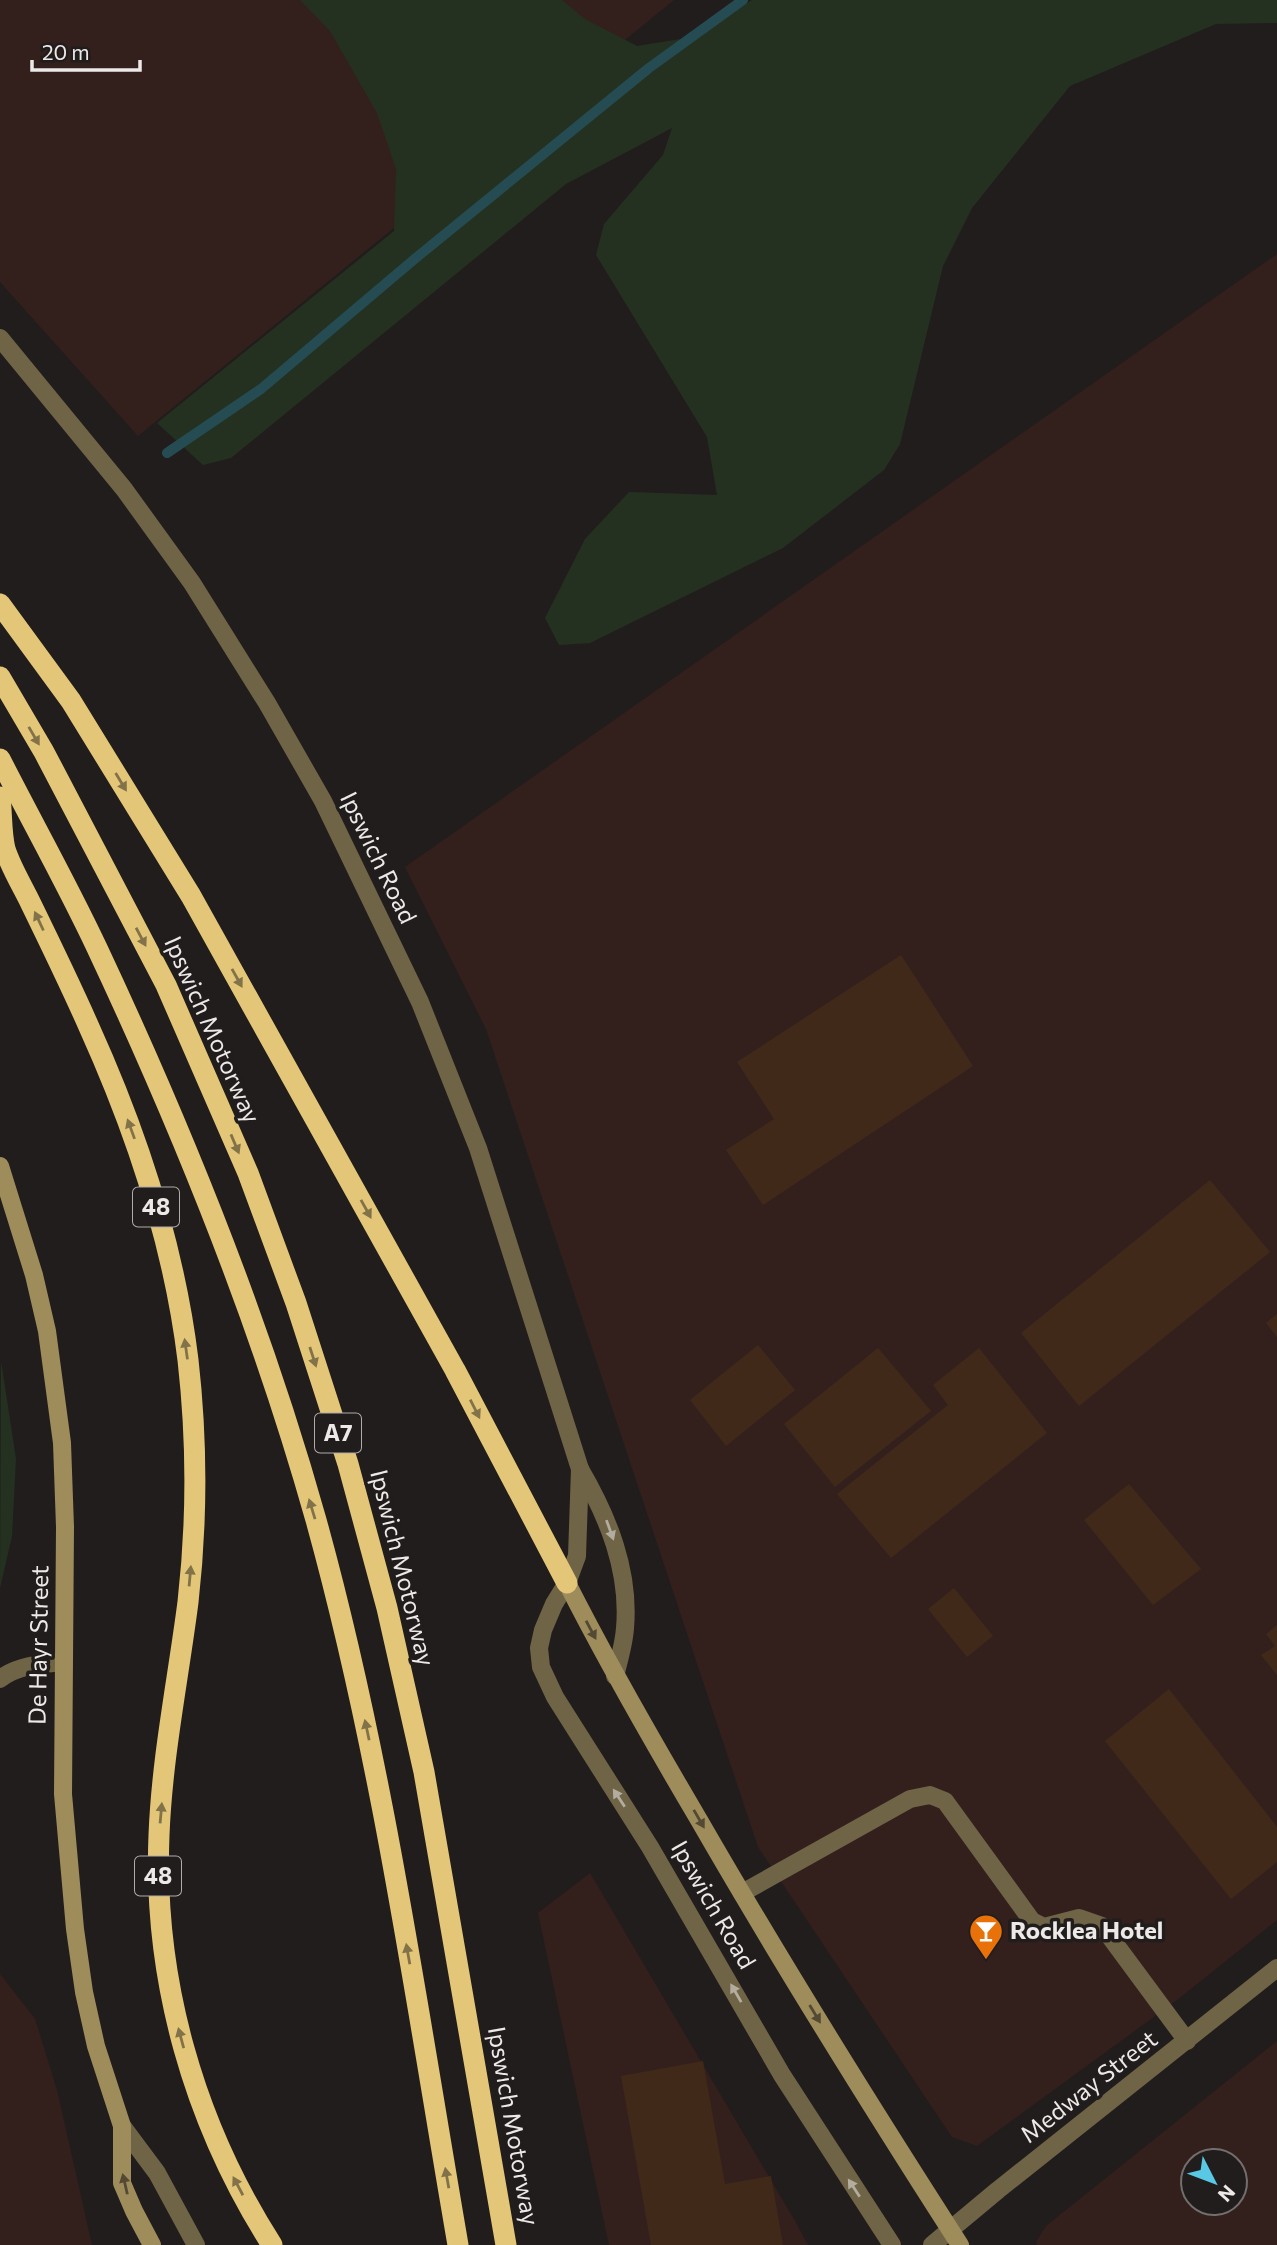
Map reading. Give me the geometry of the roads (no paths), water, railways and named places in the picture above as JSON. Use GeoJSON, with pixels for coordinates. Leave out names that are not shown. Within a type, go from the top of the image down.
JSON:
{"type":"FeatureCollection","features":[{"type":"Feature","properties":{"kind":"highway"},"geometry":{"type":"LineString","coordinates":[[0,604],[71,701],[191,896],[455,1370],[567,1583]]}},
{"type":"Feature","properties":{"kind":"highway","name":"Ipswich Motorway"},"geometry":{"type":"LineString","coordinates":[[0,677],[44,752],[166,985],[248,1173],[296,1303],[348,1464],[387,1608],[424,1772],[506,2245]]}},
{"type":"Feature","properties":{"kind":"highway","name":"A7"},"geometry":{"type":"LineString","coordinates":[[0,759],[96,947],[172,1116],[228,1255],[270,1372],[315,1518],[346,1637],[382,1800],[458,2245]]}},
{"type":"Feature","properties":{"kind":"highway","name":"48"},"geometry":{"type":"LineString","coordinates":[[0,797],[5,849],[122,1103],[142,1160],[171,1262],[181,1316],[193,1419],[192,1549],[187,1609],[162,1798],[158,1885],[162,1927],[173,2010],[201,2104],[227,2165],[272,2245]]}},
{"type":"Feature","properties":{"kind":"street","name":"Ipswich Road"},"geometry":{"type":"LineString","coordinates":[[0,338],[124,489],[192,583],[267,703],[323,802],[420,1002],[478,1148],[580,1469],[600,1505],[617,1549],[624,1580],[625,1630],[615,1676]]}},
{"type":"Feature","properties":{"kind":"street","name":"De Hayr Street"},"geometry":{"type":"LineString","coordinates":[[0,1166],[34,1275],[47,1331],[55,1384],[65,1493],[63,1794],[75,1928],[84,1992],[96,2046],[122,2126],[122,2183],[148,2243]]}},
{"type":"Feature","properties":{"kind":"street","name":"Ipswich Road"},"geometry":{"type":"LineString","coordinates":[[580,1469],[578,1548],[567,1583],[542,1630],[539,1648],[541,1667],[555,1697],[657,1858],[782,2075],[892,2245]]}},
{"type":"Feature","properties":{"kind":"street","name":"Ipswich Road"},"geometry":{"type":"LineString","coordinates":[[567,1583],[615,1676],[742,1894],[889,2135],[960,2245]]}},
{"type":"Feature","properties":{"kind":"street"},"geometry":{"type":"LineString","coordinates":[[0,1679],[6,1674],[36,1664],[63,1662]]}},
{"type":"Feature","properties":{"kind":"street"},"geometry":{"type":"LineString","coordinates":[[742,1894],[910,1799],[930,1795],[945,1801],[1032,1921],[1044,1927],[1079,1918],[1102,1926],[1187,2041]]}},
{"type":"Feature","properties":{"kind":"street","name":"Medway Street"},"geometry":{"type":"LineString","coordinates":[[932,2245],[1277,1968]]}},
{"type":"Feature","properties":{"kind":"street","name":"De Hayr Street"},"geometry":{"type":"LineString","coordinates":[[122,2126],[157,2173],[196,2245]]}},
{"type":"Feature","properties":{"kind":"waterway"},"geometry":{"type":"LineString","coordinates":[[167,453],[261,389],[417,257],[649,68],[743,0]]}},
{"type":"Feature","properties":{"kind":"place","name":"Rocklea Hotel"},"geometry":{"type":"Point","coordinates":[986,1961]}}]}
